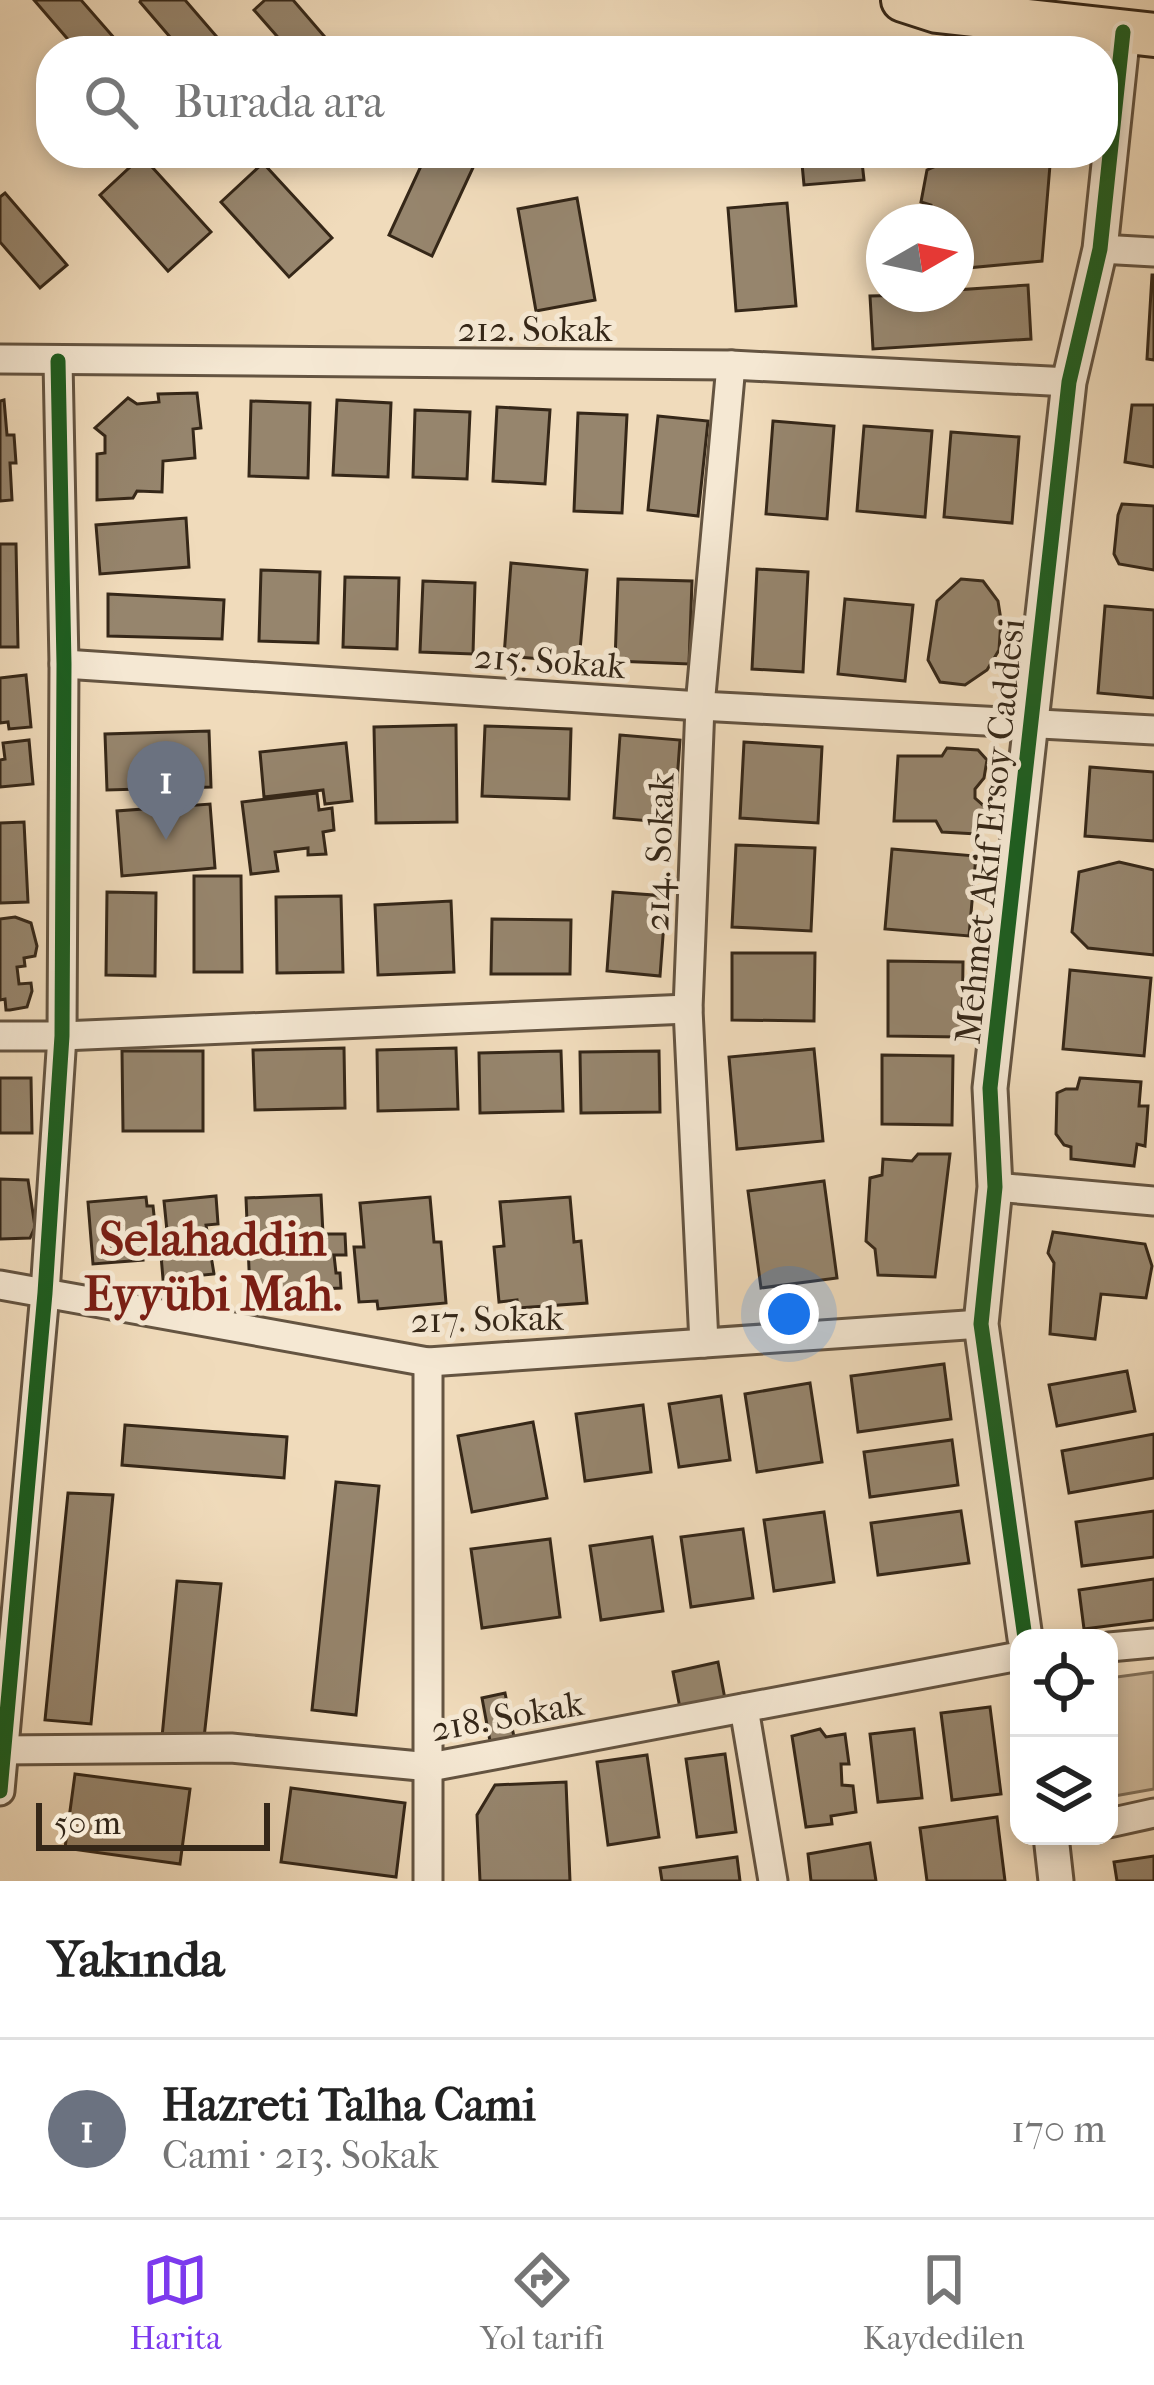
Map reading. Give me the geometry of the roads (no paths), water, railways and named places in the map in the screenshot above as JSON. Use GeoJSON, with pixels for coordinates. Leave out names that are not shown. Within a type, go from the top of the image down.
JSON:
{"type":"FeatureCollection","features":[{"type":"Feature","properties":{"kind":"main road"},"geometry":{"type":"LineString","coordinates":[[903,0],[938,11],[1139,34]]}},
{"type":"Feature","properties":{"kind":"street","name":"Mehmet Akif Ersoy Caddesi"},"geometry":{"type":"LineString","coordinates":[[1118,150],[1139,34]]}},
{"type":"Feature","properties":{"kind":"street","name":"Mehmet Akif Ersoy Caddesi"},"geometry":{"type":"LineString","coordinates":[[1024,1629],[981,1324],[995,1187],[990,1088],[1069,382],[1115,168]]}},
{"type":"Feature","properties":{"kind":"street"},"geometry":{"type":"LineString","coordinates":[[1100,249],[1154,251]]}},
{"type":"Feature","properties":{"kind":"street","name":"212. Sokak"},"geometry":{"type":"LineString","coordinates":[[0,359],[731,365],[1069,382]]}},
{"type":"Feature","properties":{"kind":"street"},"geometry":{"type":"LineString","coordinates":[[0,1791],[45,1293],[62,1036],[64,664],[58,361]]}},
{"type":"Feature","properties":{"kind":"street","name":"214. Sokak"},"geometry":{"type":"LineString","coordinates":[[704,1343],[688,1009],[700,706],[731,365]]}},
{"type":"Feature","properties":{"kind":"street","name":"215. Sokak"},"geometry":{"type":"LineString","coordinates":[[64,664],[1154,730]]}},
{"type":"Feature","properties":{"kind":"street"},"geometry":{"type":"LineString","coordinates":[[0,1036],[688,1009]]}},
{"type":"Feature","properties":{"kind":"street"},"geometry":{"type":"LineString","coordinates":[[995,1187],[1154,1201]]}},
{"type":"Feature","properties":{"kind":"street","name":"217. Sokak"},"geometry":{"type":"LineString","coordinates":[[0,1285],[428,1362],[981,1324]]}},
{"type":"Feature","properties":{"kind":"street"},"geometry":{"type":"LineString","coordinates":[[428,1362],[428,1881]]}},
{"type":"Feature","properties":{"kind":"street"},"geometry":{"type":"LineString","coordinates":[[1118,1646],[1154,1643]]}},
{"type":"Feature","properties":{"kind":"street","name":"218. Sokak"},"geometry":{"type":"LineString","coordinates":[[2,1751],[231,1748],[430,1767],[1010,1658]]}},
{"type":"Feature","properties":{"kind":"street"},"geometry":{"type":"LineString","coordinates":[[744,1708],[772,1881]]}},
{"type":"Feature","properties":{"kind":"street"},"geometry":{"type":"LineString","coordinates":[[1118,1821],[1154,1813]]}},
{"type":"Feature","properties":{"kind":"street"},"geometry":{"type":"LineString","coordinates":[[1052,1845],[1056,1881]]}},
{"type":"Feature","properties":{"kind":"place","name":"Hazreti Talha Cami"},"geometry":{"type":"Point","coordinates":[166,840]}},
{"type":"Feature","properties":{"kind":"district","name":"Selahaddin Eyyübi Mah."},"geometry":{"type":"Point","coordinates":[213,1266]}}]}
